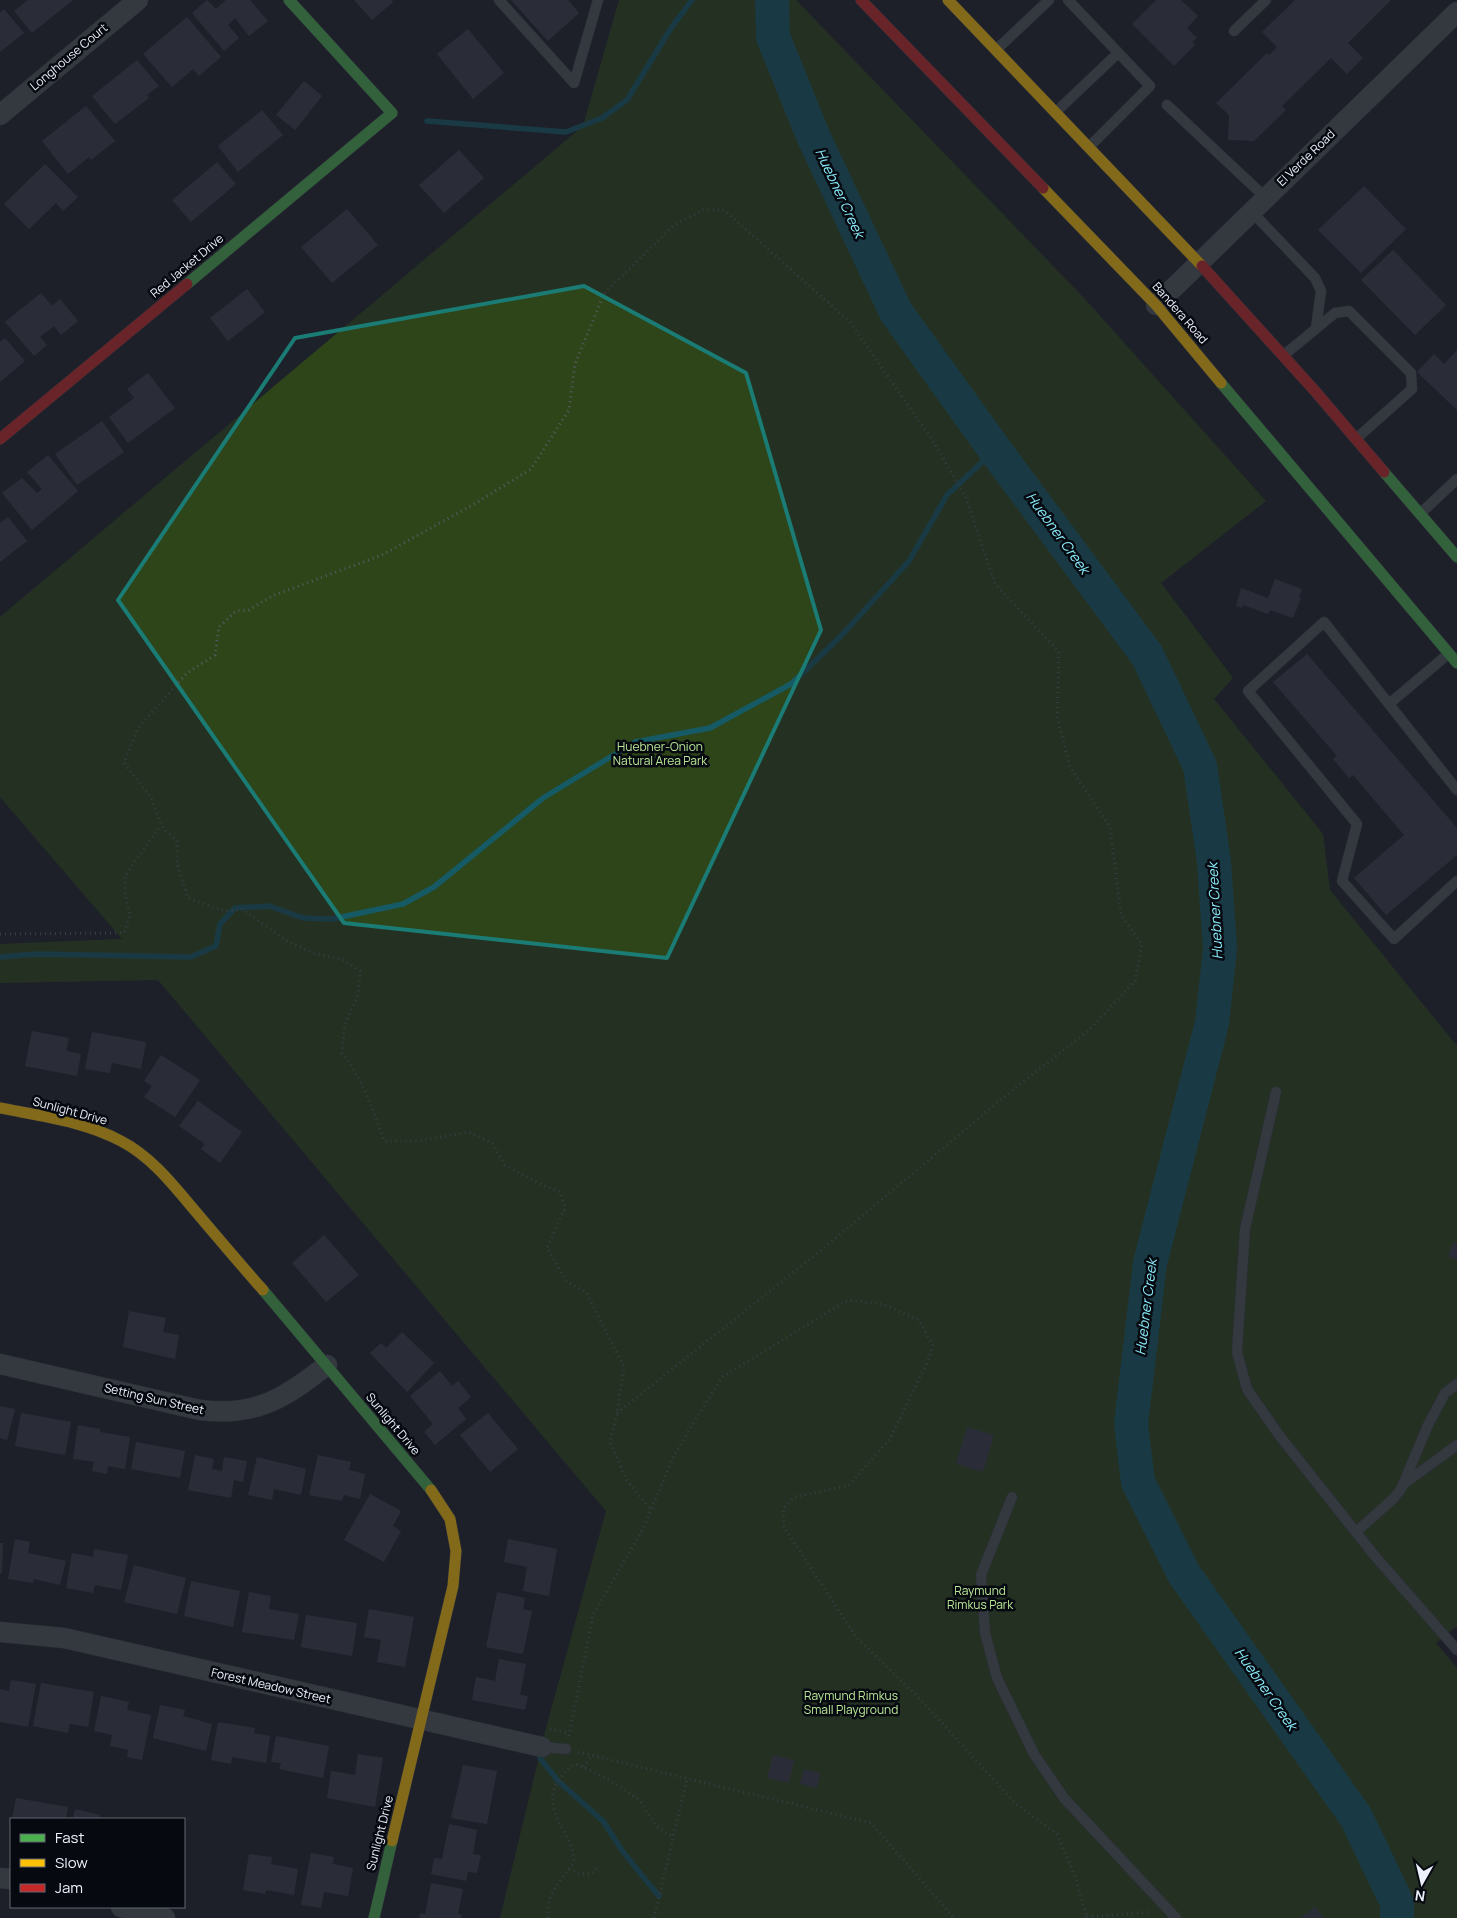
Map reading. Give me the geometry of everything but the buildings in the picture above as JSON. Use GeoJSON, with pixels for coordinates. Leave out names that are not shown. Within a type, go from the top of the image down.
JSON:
{"type":"FeatureCollection","features":[{"type":"Feature","properties":{"kind":"street","name":"Longhouse Court"},"geometry":{"type":"LineString","coordinates":[[0,115],[138,0]]}},
{"type":"Feature","properties":{"kind":"street","name":"Red Jacket Drive"},"geometry":{"type":"LineString","coordinates":[[0,439],[392,114],[289,0]]}},
{"type":"Feature","properties":{"kind":"street","name":"Bandera Road"},"geometry":{"type":"LineString","coordinates":[[861,0],[1156,305],[1457,663]]}},
{"type":"Feature","properties":{"kind":"street"},"geometry":{"type":"LineString","coordinates":[[948,0],[1200,262],[1356,438],[1457,557]]}},
{"type":"Feature","properties":{"kind":"street","name":"El Verde Road"},"geometry":{"type":"LineString","coordinates":[[1156,305],[1457,12]]}},
{"type":"Feature","properties":{"kind":"street","name":"Sunlight Drive"},"geometry":{"type":"LineString","coordinates":[[0,1108],[93,1129],[121,1141],[147,1158],[161,1171],[327,1365],[432,1491],[450,1519],[456,1552],[453,1586],[374,1918]]}},
{"type":"Feature","properties":{"kind":"street","name":"Setting Sun Street"},"geometry":{"type":"LineString","coordinates":[[0,1364],[213,1412],[239,1412],[264,1405],[298,1387],[327,1365]]}},
{"type":"Feature","properties":{"kind":"street","name":"Forest Meadow Street"},"geometry":{"type":"LineString","coordinates":[[0,1632],[64,1638],[542,1747]]}},
{"type":"Feature","properties":{"kind":"street"},"geometry":{"type":"LineString","coordinates":[[125,1908],[165,1918]]}},
{"type":"Feature","properties":{"kind":"lane"},"geometry":{"type":"LineString","coordinates":[[499,0],[574,83],[598,0]]}},
{"type":"Feature","properties":{"kind":"lane"},"geometry":{"type":"LineString","coordinates":[[996,50],[1050,0]]}},
{"type":"Feature","properties":{"kind":"lane"},"geometry":{"type":"LineString","coordinates":[[1068,0],[1150,86],[1090,146]]}},
{"type":"Feature","properties":{"kind":"lane"},"geometry":{"type":"LineString","coordinates":[[1234,31],[1266,0]]}},
{"type":"Feature","properties":{"kind":"lane"},"geometry":{"type":"LineString","coordinates":[[1056,112],[1118,53]]}},
{"type":"Feature","properties":{"kind":"lane"},"geometry":{"type":"LineString","coordinates":[[1167,105],[1259,205],[1315,278],[1321,292],[1316,328]]}},
{"type":"Feature","properties":{"kind":"lane"},"geometry":{"type":"LineString","coordinates":[[1283,355],[1335,312],[1349,311],[1411,373],[1412,389],[1356,438]]}},
{"type":"Feature","properties":{"kind":"lane"},"geometry":{"type":"LineString","coordinates":[[1420,513],[1457,479]]}},
{"type":"Feature","properties":{"kind":"lane"},"geometry":{"type":"LineString","coordinates":[[1457,790],[1324,622],[1248,691],[1357,824],[1342,880],[1394,939],[1457,881]]}},
{"type":"Feature","properties":{"kind":"lane"},"geometry":{"type":"LineString","coordinates":[[1389,704],[1449,654]]}},
{"type":"Feature","properties":{"kind":"lane"},"geometry":{"type":"LineString","coordinates":[[1276,1092],[1245,1229],[1237,1352],[1247,1389],[1279,1435],[1356,1532],[1457,1650]]}},
{"type":"Feature","properties":{"kind":"lane"},"geometry":{"type":"LineString","coordinates":[[1356,1532],[1393,1499],[1404,1484],[1445,1394],[1457,1384]]}},
{"type":"Feature","properties":{"kind":"lane"},"geometry":{"type":"LineString","coordinates":[[1404,1484],[1457,1445]]}},
{"type":"Feature","properties":{"kind":"lane"},"geometry":{"type":"LineString","coordinates":[[1012,1497],[981,1575],[985,1633],[997,1678],[1034,1754],[1064,1798],[1173,1915]]}},
{"type":"Feature","properties":{"kind":"lane"},"geometry":{"type":"LineString","coordinates":[[542,1747],[566,1749]]}},
{"type":"Feature","properties":{"kind":"path"},"geometry":{"type":"LineString","coordinates":[[617,1413],[819,1252],[1010,1092],[1088,1031],[1136,981],[1142,944],[1121,915],[1110,827],[1070,767],[1056,717],[1059,652],[995,584],[966,498],[935,444],[850,322],[724,210],[703,210],[673,226],[604,294],[576,364],[569,410],[531,469],[476,503],[382,555],[272,596],[250,610],[236,611],[219,627],[215,655],[187,673],[138,728],[124,764],[150,796],[163,828],[178,841],[177,863],[188,898],[224,911],[242,909],[288,942],[314,954],[342,959],[360,971],[358,996],[345,1024],[342,1053],[356,1071],[384,1141],[418,1142],[470,1132],[492,1144],[506,1164],[538,1184],[560,1192],[565,1208],[547,1248],[567,1282],[586,1292],[624,1367],[617,1413],[610,1442],[626,1479],[651,1510]]}},
{"type":"Feature","properties":{"kind":"path"},"geometry":{"type":"LineString","coordinates":[[0,934],[124,933],[130,915],[125,894],[125,876],[162,824]]}},
{"type":"Feature","properties":{"kind":"path"},"geometry":{"type":"LineString","coordinates":[[954,1918],[871,1823],[566,1749],[593,1615],[644,1527],[674,1454],[722,1377],[848,1300],[882,1304],[918,1320],[933,1346],[928,1361],[890,1439],[848,1486],[794,1497],[783,1509],[784,1527],[856,1637],[920,1699],[1015,1802],[1057,1834],[1075,1876],[1086,1917],[1173,1915]]}},
{"type":"Feature","properties":{"kind":"path"},"geometry":{"type":"LineString","coordinates":[[584,1767],[592,1756]]}},
{"type":"Feature","properties":{"kind":"path"},"geometry":{"type":"LineString","coordinates":[[548,1918],[547,1907],[552,1892],[574,1861],[572,1847],[557,1821],[552,1800],[555,1787],[568,1768],[576,1764],[618,1785],[640,1801],[656,1826],[673,1837]]}},
{"type":"Feature","properties":{"kind":"path"},"geometry":{"type":"LineString","coordinates":[[654,1918],[687,1779]]}},
{"type":"Feature","properties":{"kind":"path"},"geometry":{"type":"LineString","coordinates":[[569,1869],[581,1874],[591,1874],[597,1868]]}},
{"type":"Feature","properties":{"kind":"highlighted area"},"geometry":{"type":"Polygon","coordinates":[[[584,286],[746,373],[821,630],[667,958],[344,923],[118,600],[295,338],[584,286]]]}},
{"type":"Feature","properties":{"kind":"green space","name":"Huebner-Onion Natural Area Park"},"geometry":{"type":"Polygon","coordinates":[[[619,0],[796,0],[1084,298],[1266,501],[1161,583],[1233,678],[1214,699],[1323,834],[1330,890],[1457,1046],[1457,1626],[1436,1643],[1457,1668],[1457,1918],[500,1918],[546,1728],[606,1511],[158,980],[0,983],[0,944],[122,939],[0,797],[0,617],[583,126],[619,0]]]}},
{"type":"Feature","properties":{"kind":"waterway"},"geometry":{"type":"LineString","coordinates":[[427,121],[566,132],[602,118],[627,100],[671,28],[692,0]]}},
{"type":"Feature","properties":{"kind":"waterway","name":"Huebner Creek"},"geometry":{"type":"LineString","coordinates":[[772,0],[773,37],[814,138],[896,312],[995,450],[1147,655],[1200,766],[1214,862],[1220,949],[1212,1023],[1150,1263],[1131,1424],[1138,1482],[1184,1574],[1356,1817],[1397,1903],[1397,1918]]}},
{"type":"Feature","properties":{"kind":"waterway"},"geometry":{"type":"LineString","coordinates":[[0,957],[37,954],[191,957],[216,946],[220,924],[235,908],[269,906],[303,918],[332,919],[403,904],[434,887],[543,798],[635,742],[710,728],[791,684],[840,637],[909,561],[947,495],[995,450]]}},
{"type":"Feature","properties":{"kind":"waterway"},"geometry":{"type":"LineString","coordinates":[[540,1758],[558,1781],[603,1821],[623,1852],[659,1896]]}},
{"type":"Feature","properties":{"kind":"traffic: fast"},"geometry":{"type":"LineString","coordinates":[[187,284],[392,113],[289,0]]}},
{"type":"Feature","properties":{"kind":"traffic: fast"},"geometry":{"type":"LineString","coordinates":[[1221,383],[1457,663]]}},
{"type":"Feature","properties":{"kind":"traffic: fast"},"geometry":{"type":"LineString","coordinates":[[1384,472],[1457,557]]}},
{"type":"Feature","properties":{"kind":"traffic: fast"},"geometry":{"type":"LineString","coordinates":[[263,1290],[431,1490]]}},
{"type":"Feature","properties":{"kind":"traffic: fast"},"geometry":{"type":"LineString","coordinates":[[374,1918],[392,1841]]}},
{"type":"Feature","properties":{"kind":"traffic: slow"},"geometry":{"type":"LineString","coordinates":[[948,0],[1202,266]]}},
{"type":"Feature","properties":{"kind":"traffic: slow"},"geometry":{"type":"LineString","coordinates":[[1043,188],[1156,305],[1221,383]]}},
{"type":"Feature","properties":{"kind":"traffic: slow"},"geometry":{"type":"LineString","coordinates":[[0,1108],[77,1124],[107,1134],[143,1155],[171,1182],[263,1290]]}},
{"type":"Feature","properties":{"kind":"traffic: slow"},"geometry":{"type":"LineString","coordinates":[[392,1841],[453,1586],[456,1551],[450,1519],[431,1490]]}},
{"type":"Feature","properties":{"kind":"traffic: jam"},"geometry":{"type":"LineString","coordinates":[[861,0],[1043,188]]}},
{"type":"Feature","properties":{"kind":"traffic: jam"},"geometry":{"type":"LineString","coordinates":[[1202,266],[1315,391],[1384,472]]}},
{"type":"Feature","properties":{"kind":"traffic: jam"},"geometry":{"type":"LineString","coordinates":[[0,439],[187,284]]}},
{"type":"Feature","properties":{"kind":"park label","name":"Raymund Rimkus Park"},"geometry":{"type":"Point","coordinates":[980,1598]}},
{"type":"Feature","properties":{"kind":"park label","name":"Raymund Rimkus Small Playground"},"geometry":{"type":"Point","coordinates":[851,1703]}}]}
